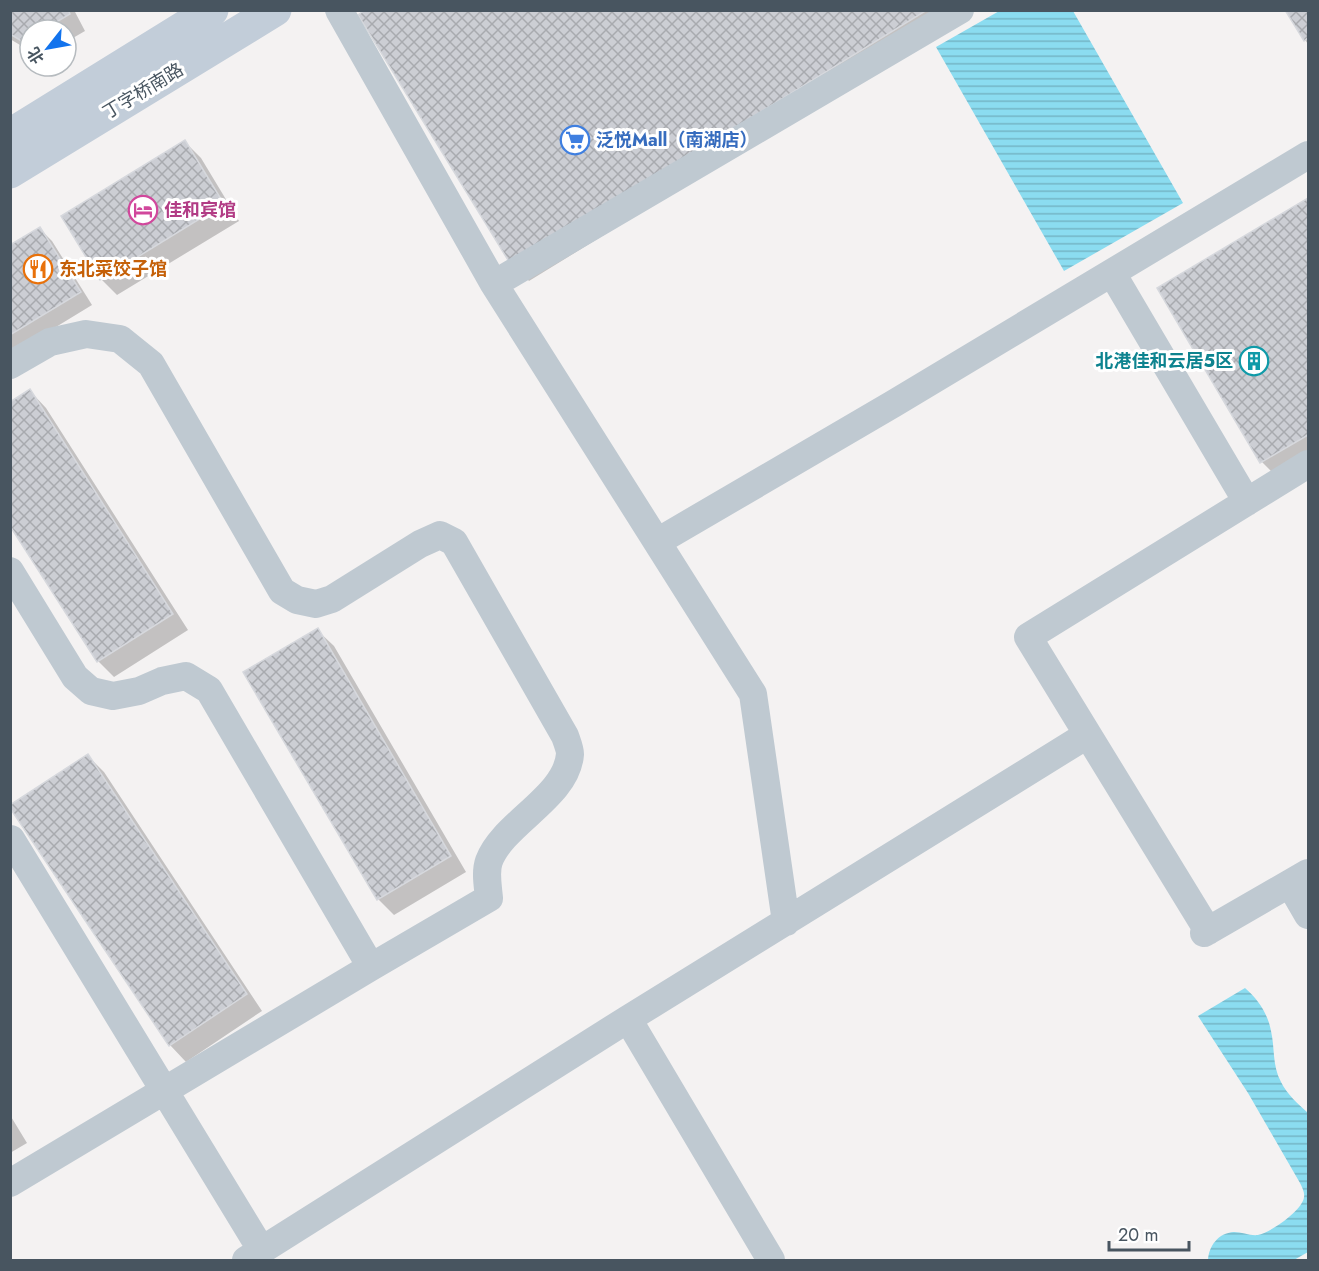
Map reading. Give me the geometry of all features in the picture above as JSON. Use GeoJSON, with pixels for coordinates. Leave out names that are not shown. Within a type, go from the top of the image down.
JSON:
{"type":"FeatureCollection","features":[{"type":"Feature","properties":{"kind":"main road","name":"丁字桥南路"},"geometry":{"type":"LineString","coordinates":[[10,135],[212,10]]}},
{"type":"Feature","properties":{"kind":"main road","name":"丁字桥南路"},"geometry":{"type":"LineString","coordinates":[[10,172],[275,10]]}},
{"type":"Feature","properties":{"kind":"street"},"geometry":{"type":"LineString","coordinates":[[339,10],[494,284],[753,694],[786,922]]}},
{"type":"Feature","properties":{"kind":"street"},"geometry":{"type":"LineString","coordinates":[[494,284],[960,10]]}},
{"type":"Feature","properties":{"kind":"street"},"geometry":{"type":"LineString","coordinates":[[657,542],[1308,155]]}},
{"type":"Feature","properties":{"kind":"street"},"geometry":{"type":"LineString","coordinates":[[1112,273],[1247,502]]}},
{"type":"Feature","properties":{"kind":"street"},"geometry":{"type":"LineString","coordinates":[[10,365],[50,342],[86,334],[120,339],[152,364],[282,591],[297,600],[316,604],[332,599],[420,544],[440,535],[454,542],[565,736],[570,753],[566,770],[558,784],[501,843],[489,862],[489,898],[371,966],[10,1183]]}},
{"type":"Feature","properties":{"kind":"street"},"geometry":{"type":"LineString","coordinates":[[1308,464],[1028,637],[1206,932],[1299,878],[1308,915]]}},
{"type":"Feature","properties":{"kind":"street"},"geometry":{"type":"LineString","coordinates":[[10,571],[75,677],[91,691],[113,696],[139,691],[162,681],[186,676],[209,690],[371,966]]}},
{"type":"Feature","properties":{"kind":"street"},"geometry":{"type":"LineString","coordinates":[[11,839],[164,1091],[254,1256],[628,1019],[1087,735]]}},
{"type":"Feature","properties":{"kind":"street"},"geometry":{"type":"LineString","coordinates":[[628,1019],[771,1260]]}},
{"type":"Feature","properties":{"kind":"water"},"geometry":{"type":"Polygon","coordinates":[[[1001,10],[1073,11],[1183,203],[1064,271],[936,47],[1001,10]]]}},
{"type":"Feature","properties":{"kind":"water"},"geometry":{"type":"Polygon","coordinates":[[[1245,988],[1258,1002],[1268,1019],[1276,1069],[1281,1082],[1308,1113],[1308,1252],[1294,1260],[1208,1260],[1212,1245],[1223,1235],[1234,1232],[1258,1235],[1278,1226],[1298,1208],[1304,1197],[1300,1183],[1248,1093],[1198,1016],[1245,988]]]}},
{"type":"Feature","properties":{"kind":"building"},"geometry":{"type":"Polygon","coordinates":[[[10,10],[68,10],[70,14],[63,18],[18,18],[18,39],[10,34],[10,10]]]}},
{"type":"Feature","properties":{"kind":"building","name":"泛悦Mall（南湖店）"},"geometry":{"type":"Polygon","coordinates":[[[365,10],[927,10],[511,265],[358,15],[365,10]]]}},
{"type":"Feature","properties":{"kind":"building"},"geometry":{"type":"Polygon","coordinates":[[[1285,10],[1308,10],[1308,38],[1304,41],[1285,10]]]}},
{"type":"Feature","properties":{"kind":"building","name":"佳和宾馆"},"geometry":{"type":"Polygon","coordinates":[[[185,140],[224,204],[100,280],[61,216],[185,140]]]}},
{"type":"Feature","properties":{"kind":"building","name":"北港佳和云居5区"},"geometry":{"type":"Polygon","coordinates":[[[1308,198],[1308,435],[1260,463],[1157,288],[1308,198]]]}},
{"type":"Feature","properties":{"kind":"building","name":"东北菜饺子馆"},"geometry":{"type":"Polygon","coordinates":[[[40,227],[81,292],[10,335],[10,245],[40,227]]]}},
{"type":"Feature","properties":{"kind":"building"},"geometry":{"type":"Polygon","coordinates":[[[30,389],[173,614],[97,662],[10,526],[10,402],[30,389]]]}},
{"type":"Feature","properties":{"kind":"building"},"geometry":{"type":"Polygon","coordinates":[[[318,628],[451,856],[377,900],[243,672],[318,628]]]}},
{"type":"Feature","properties":{"kind":"building"},"geometry":{"type":"Polygon","coordinates":[[[88,754],[247,994],[169,1046],[10,808],[10,805],[88,754]]]}},
{"type":"Feature","properties":{"kind":"place","name":"泛悦Mall（南湖店）"},"geometry":{"type":"Point","coordinates":[575,140]}},
{"type":"Feature","properties":{"kind":"place","name":"佳和宾馆"},"geometry":{"type":"Point","coordinates":[143,210]}},
{"type":"Feature","properties":{"kind":"place","name":"东北菜饺子馆"},"geometry":{"type":"Point","coordinates":[38,269]}},
{"type":"Feature","properties":{"kind":"place","name":"北港佳和云居5区"},"geometry":{"type":"Point","coordinates":[1254,361]}}]}
